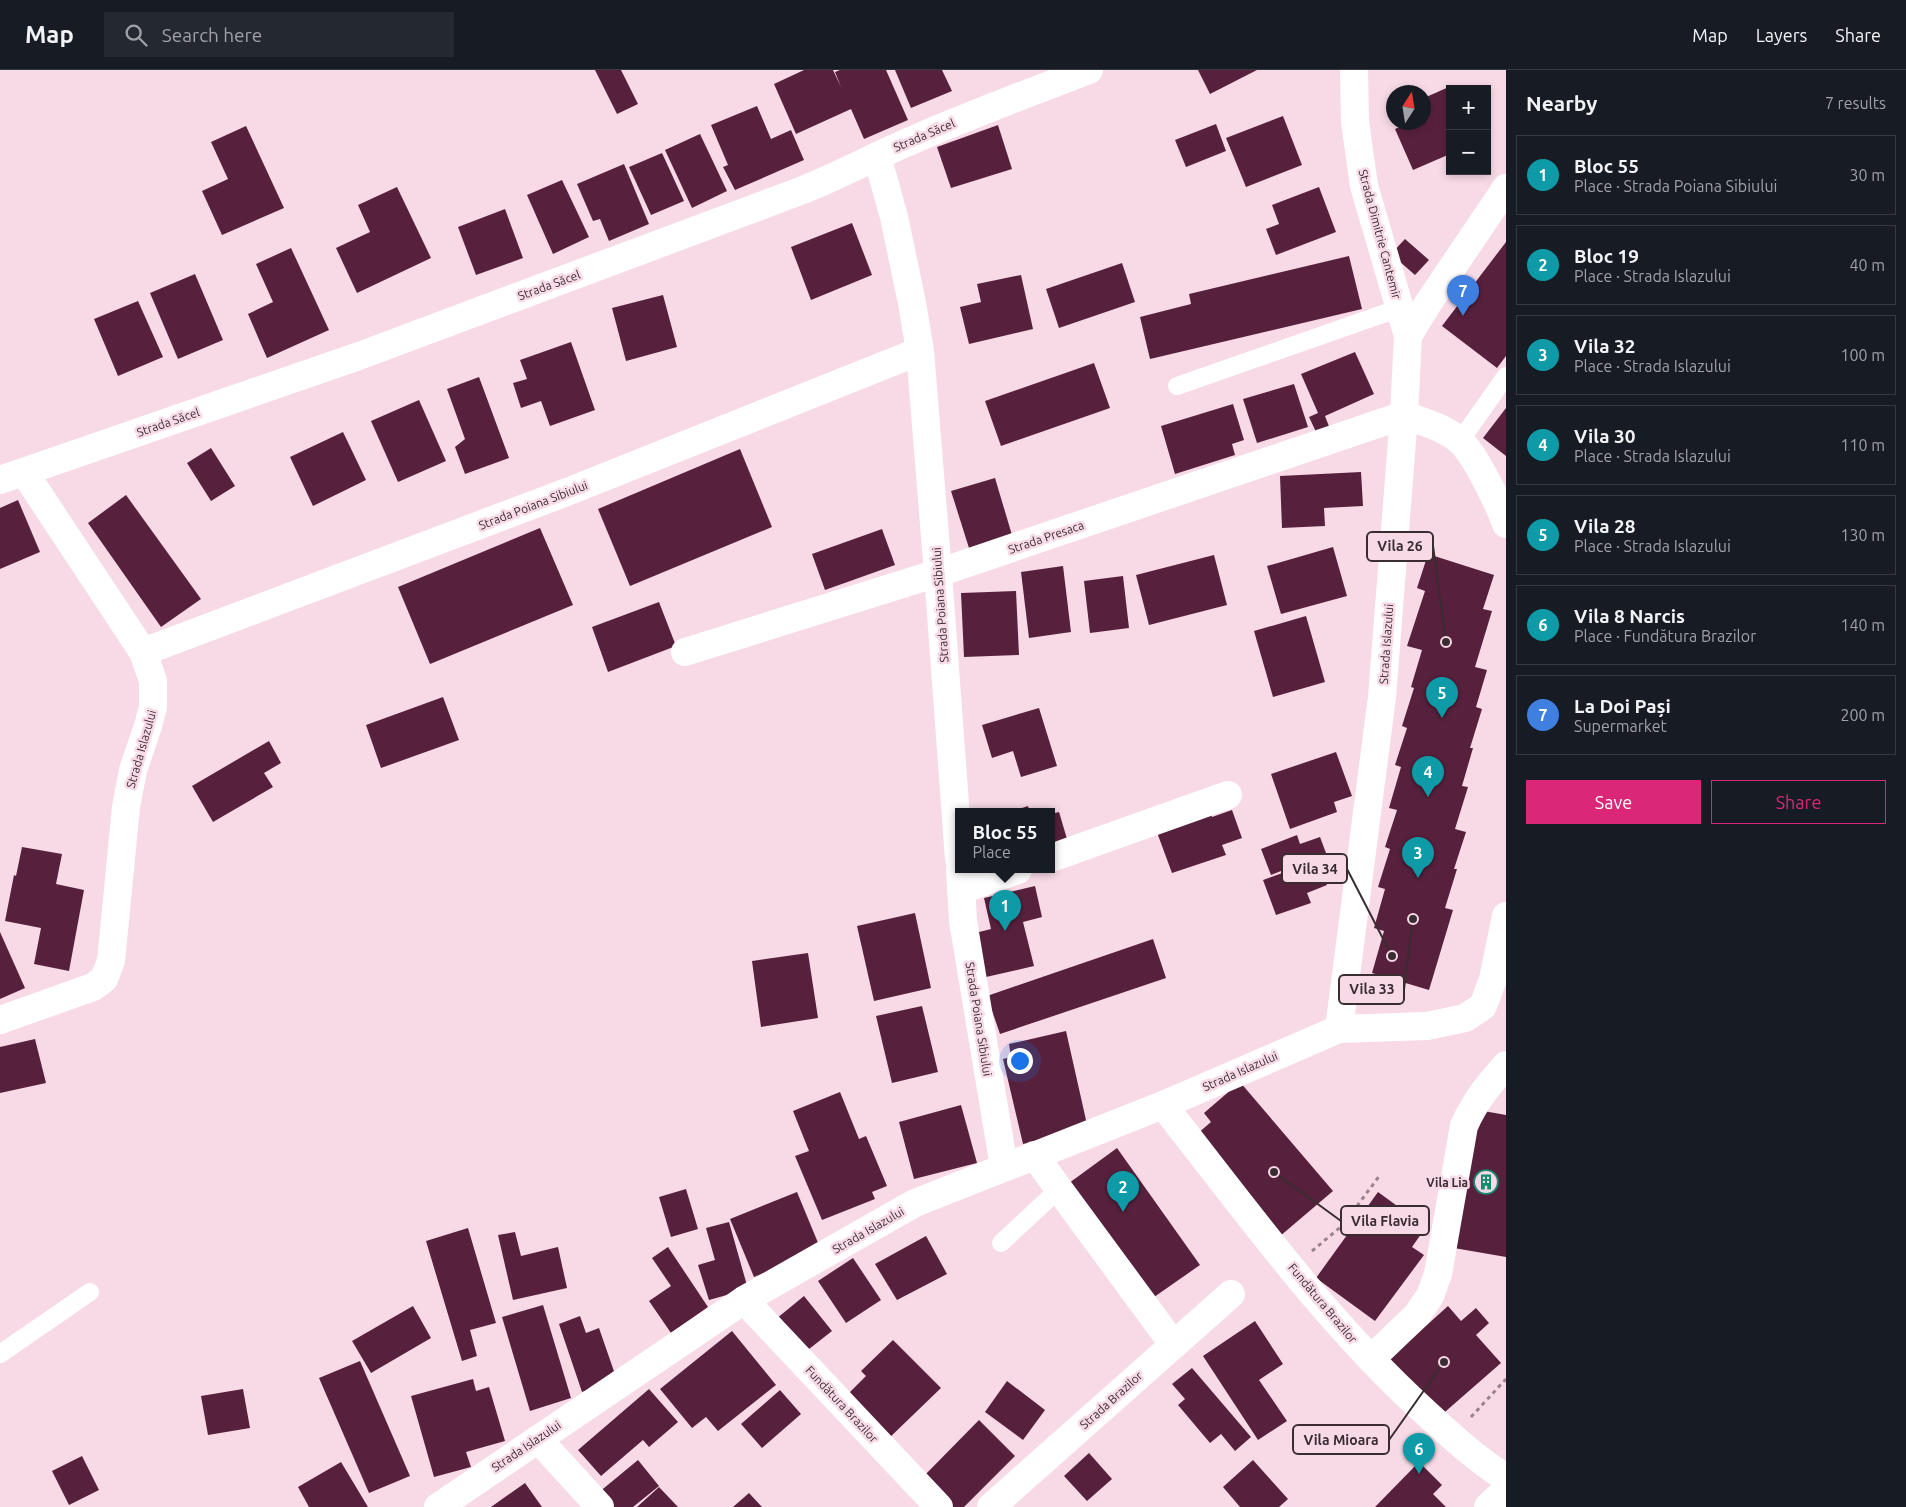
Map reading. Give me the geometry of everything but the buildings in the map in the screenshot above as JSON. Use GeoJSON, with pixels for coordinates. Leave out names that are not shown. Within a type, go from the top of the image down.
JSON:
{"type":"FeatureCollection","features":[{"type":"Feature","properties":{"kind":"street","name":"Strada Săcel"},"geometry":{"type":"LineString","coordinates":[[12,476],[359,356],[803,190],[836,177],[877,156],[972,114],[1089,70]]}},
{"type":"Feature","properties":{"kind":"street","name":"Strada Dimitrie Cantemir"},"geometry":{"type":"LineString","coordinates":[[1354,70],[1355,122],[1364,186],[1408,336]]}},
{"type":"Feature","properties":{"kind":"street","name":"Strada Poiana Sibiului"},"geometry":{"type":"LineString","coordinates":[[877,156],[898,236],[920,351],[955,808]]}},
{"type":"Feature","properties":{"kind":"street"},"geometry":{"type":"LineString","coordinates":[[1408,336],[1426,305],[1506,188]]}},
{"type":"Feature","properties":{"kind":"street","name":"Strada Islazului"},"geometry":{"type":"LineString","coordinates":[[1339,1029],[1382,697],[1404,415],[1408,336]]}},
{"type":"Feature","properties":{"kind":"street","name":"Strada Poiana Sibiului"},"geometry":{"type":"LineString","coordinates":[[143,652],[567,492],[920,351]]}},
{"type":"Feature","properties":{"kind":"street"},"geometry":{"type":"LineString","coordinates":[[1404,415],[1438,427],[1460,441],[1477,464],[1501,510],[1506,524]]}},
{"type":"Feature","properties":{"kind":"street","name":"Strada Presaca"},"geometry":{"type":"LineString","coordinates":[[685,652],[938,573],[1404,415]]}},
{"type":"Feature","properties":{"kind":"street","name":"Strada Islazului"},"geometry":{"type":"LineString","coordinates":[[0,1020],[93,988],[104,979],[110,961],[128,798],[133,770],[153,707],[153,680],[143,652],[12,476]]}},
{"type":"Feature","properties":{"kind":"street"},"geometry":{"type":"LineString","coordinates":[[1055,857],[1228,795]]}},
{"type":"Feature","properties":{"kind":"street"},"geometry":{"type":"LineString","coordinates":[[960,880],[1001,873]]}},
{"type":"Feature","properties":{"kind":"street","name":"Strada Poiana Sibiului"},"geometry":{"type":"LineString","coordinates":[[960,880],[963,921],[1004,1167]]}},
{"type":"Feature","properties":{"kind":"street","name":"Strada Islazului"},"geometry":{"type":"LineString","coordinates":[[438,1507],[744,1300],[916,1203],[1163,1105],[1339,1029],[1427,1026],[1465,1018],[1483,1006],[1493,979],[1506,916]]}},
{"type":"Feature","properties":{"kind":"street"},"geometry":{"type":"LineString","coordinates":[[1371,1359],[1417,1315],[1430,1296],[1438,1274],[1464,1126],[1478,1098],[1506,1065]]}},
{"type":"Feature","properties":{"kind":"street","name":"Fundătura Brazilor"},"geometry":{"type":"LineString","coordinates":[[1163,1105],[1292,1268],[1371,1359],[1452,1437],[1488,1467],[1506,1478]]}},
{"type":"Feature","properties":{"kind":"street"},"geometry":{"type":"LineString","coordinates":[[1034,1155],[1173,1344]]}},
{"type":"Feature","properties":{"kind":"street","name":"Strada Brazilor"},"geometry":{"type":"LineString","coordinates":[[991,1507],[1231,1294]]}},
{"type":"Feature","properties":{"kind":"street","name":"Fundătura Brazilor"},"geometry":{"type":"LineString","coordinates":[[744,1300],[940,1507]]}},
{"type":"Feature","properties":{"kind":"street"},"geometry":{"type":"LineString","coordinates":[[538,1439],[600,1507]]}},
{"type":"Feature","properties":{"kind":"street"},"geometry":{"type":"LineString","coordinates":[[1488,1507],[1506,1490]]}},
{"type":"Feature","properties":{"kind":"lane"},"geometry":{"type":"LineString","coordinates":[[1177,386],[1400,308]]}},
{"type":"Feature","properties":{"kind":"lane"},"geometry":{"type":"LineString","coordinates":[[1460,441],[1506,376]]}},
{"type":"Feature","properties":{"kind":"lane"},"geometry":{"type":"LineString","coordinates":[[1001,1243],[1059,1189]]}},
{"type":"Feature","properties":{"kind":"lane"},"geometry":{"type":"LineString","coordinates":[[0,1354],[90,1292]]}},
{"type":"Feature","properties":{"kind":"path"},"geometry":{"type":"LineString","coordinates":[[1292,1268],[1342,1224],[1380,1175]]}},
{"type":"Feature","properties":{"kind":"path"},"geometry":{"type":"LineString","coordinates":[[1452,1437],[1506,1379]]}},
{"type":"Feature","properties":{"kind":"place","name":"La Doi Pași"},"geometry":{"type":"Point","coordinates":[1463,316]}},
{"type":"Feature","properties":{"kind":"place","name":"Vila 26"},"geometry":{"type":"Point","coordinates":[1446,642]}},
{"type":"Feature","properties":{"kind":"place","name":"Vila 28"},"geometry":{"type":"Point","coordinates":[1442,718]}},
{"type":"Feature","properties":{"kind":"place","name":"Vila 30"},"geometry":{"type":"Point","coordinates":[1428,797]}},
{"type":"Feature","properties":{"kind":"place","name":"Vila 32"},"geometry":{"type":"Point","coordinates":[1418,878]}},
{"type":"Feature","properties":{"kind":"place","name":"Vila 33"},"geometry":{"type":"Point","coordinates":[1413,919]}},
{"type":"Feature","properties":{"kind":"place","name":"Bloc 55"},"geometry":{"type":"Point","coordinates":[1005,931]}},
{"type":"Feature","properties":{"kind":"place","name":"Vila 34"},"geometry":{"type":"Point","coordinates":[1392,956]}},
{"type":"Feature","properties":{"kind":"place","name":"Vila Flavia"},"geometry":{"type":"Point","coordinates":[1274,1172]}},
{"type":"Feature","properties":{"kind":"place","name":"Vila Lia"},"geometry":{"type":"Point","coordinates":[1486,1182]}},
{"type":"Feature","properties":{"kind":"place","name":"Bloc 19"},"geometry":{"type":"Point","coordinates":[1123,1212]}},
{"type":"Feature","properties":{"kind":"place","name":"Vila Mioara"},"geometry":{"type":"Point","coordinates":[1444,1362]}},
{"type":"Feature","properties":{"kind":"place","name":"Vila 8 Narcis"},"geometry":{"type":"Point","coordinates":[1419,1474]}}]}
